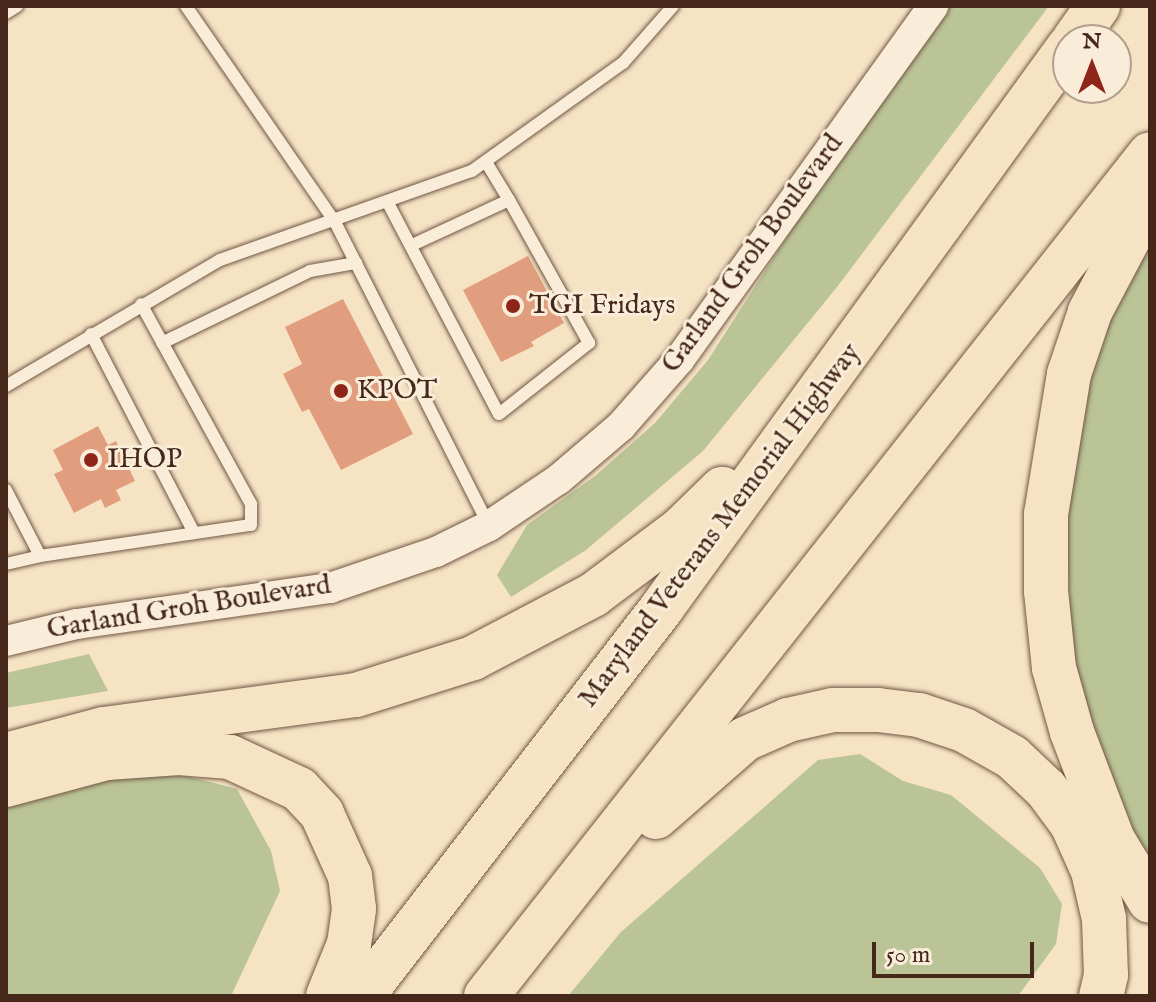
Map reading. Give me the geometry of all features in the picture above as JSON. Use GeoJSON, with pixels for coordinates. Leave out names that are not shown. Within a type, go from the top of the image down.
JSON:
{"type":"FeatureCollection","features":[{"type":"Feature","properties":{"kind":"highway"},"geometry":{"type":"LineString","coordinates":[[1085,24],[1098,6]]}},
{"type":"Feature","properties":{"kind":"highway","name":"Maryland Veterans Memorial Highway"},"geometry":{"type":"LineString","coordinates":[[362,996],[661,609],[1052,70]]}},
{"type":"Feature","properties":{"kind":"highway"},"geometry":{"type":"LineString","coordinates":[[486,996],[1150,154]]}},
{"type":"Feature","properties":{"kind":"highway"},"geometry":{"type":"LineString","coordinates":[[1150,198],[1090,312],[1069,374],[1046,514],[1046,591],[1054,668],[1072,732],[1113,840],[1150,901]]}},
{"type":"Feature","properties":{"kind":"highway"},"geometry":{"type":"LineString","coordinates":[[6,755],[104,729],[356,695],[473,658],[536,628],[593,595],[680,530],[726,486],[899,285]]}},
{"type":"Feature","properties":{"kind":"highway"},"geometry":{"type":"LineString","coordinates":[[493,996],[676,795],[716,761],[745,739],[788,720],[833,710],[919,715],[964,730],[1012,757],[1046,789],[1072,824],[1093,871],[1104,919],[1106,975],[1101,996]]}},
{"type":"Feature","properties":{"kind":"highway"},"geometry":{"type":"LineString","coordinates":[[6,785],[107,758],[179,753],[230,757],[299,789],[322,814],[350,876],[354,909],[349,944],[328,996]]}},
{"type":"Feature","properties":{"kind":"street","name":"Garland Groh Boulevard"},"geometry":{"type":"LineString","coordinates":[[6,641],[77,624],[330,588],[436,552],[489,526],[559,479],[621,426],[679,360],[933,6]]}},
{"type":"Feature","properties":{"kind":"lane"},"geometry":{"type":"LineString","coordinates":[[6,13],[17,6]]}},
{"type":"Feature","properties":{"kind":"lane"},"geometry":{"type":"LineString","coordinates":[[186,6],[335,222],[489,526]]}},
{"type":"Feature","properties":{"kind":"lane"},"geometry":{"type":"LineString","coordinates":[[6,386],[220,260],[388,203],[486,162],[623,63],[673,6]]}},
{"type":"Feature","properties":{"kind":"lane"},"geometry":{"type":"LineString","coordinates":[[388,203],[499,414],[589,343],[486,162]]}},
{"type":"Feature","properties":{"kind":"lane"},"geometry":{"type":"LineString","coordinates":[[412,245],[509,200]]}},
{"type":"Feature","properties":{"kind":"lane"},"geometry":{"type":"LineString","coordinates":[[162,343],[310,271],[356,263]]}},
{"type":"Feature","properties":{"kind":"lane"},"geometry":{"type":"LineString","coordinates":[[6,564],[40,556],[251,525],[251,504],[141,304]]}},
{"type":"Feature","properties":{"kind":"lane"},"geometry":{"type":"LineString","coordinates":[[91,334],[194,533]]}},
{"type":"Feature","properties":{"kind":"lane"},"geometry":{"type":"LineString","coordinates":[[6,490],[40,556]]}},
{"type":"Feature","properties":{"kind":"green space"},"geometry":{"type":"Polygon","coordinates":[[[947,6],[1049,6],[837,287],[703,451],[586,550],[511,597],[497,575],[527,525],[595,476],[655,423],[708,360],[824,179],[947,6]]]}},
{"type":"Feature","properties":{"kind":"green space"},"geometry":{"type":"Polygon","coordinates":[[[1150,231],[1150,862],[1117,807],[1072,664],[1065,481],[1096,339],[1150,231]]]}},
{"type":"Feature","properties":{"kind":"green space"},"geometry":{"type":"Polygon","coordinates":[[[89,654],[108,691],[6,708],[6,673],[89,654]]]}},
{"type":"Feature","properties":{"kind":"green space"},"geometry":{"type":"Polygon","coordinates":[[[860,754],[903,781],[951,795],[1040,868],[1062,904],[1056,944],[1018,996],[568,996],[621,932],[818,760],[860,754]]]}},
{"type":"Feature","properties":{"kind":"green space"},"geometry":{"type":"Polygon","coordinates":[[[153,767],[237,789],[271,851],[280,891],[231,996],[6,996],[6,807],[153,767]]]}},
{"type":"Feature","properties":{"kind":"building","name":"TGI Fridays"},"geometry":{"type":"Polygon","coordinates":[[[528,256],[564,323],[531,342],[534,346],[501,362],[463,290],[528,256]]]}},
{"type":"Feature","properties":{"kind":"building","name":"KPOT"},"geometry":{"type":"Polygon","coordinates":[[[343,299],[413,434],[341,470],[309,409],[302,412],[283,374],[302,364],[285,327],[343,299]]]}},
{"type":"Feature","properties":{"kind":"building","name":"IHOP"},"geometry":{"type":"Polygon","coordinates":[[[98,426],[108,445],[116,441],[135,481],[116,490],[121,500],[105,508],[101,499],[74,513],[54,474],[63,470],[53,450],[98,426]]]}},
{"type":"Feature","properties":{"kind":"place","name":"TGI Fridays"},"geometry":{"type":"Point","coordinates":[513,306]}},
{"type":"Feature","properties":{"kind":"place","name":"KPOT"},"geometry":{"type":"Point","coordinates":[341,391]}},
{"type":"Feature","properties":{"kind":"place","name":"IHOP"},"geometry":{"type":"Point","coordinates":[91,460]}}]}
